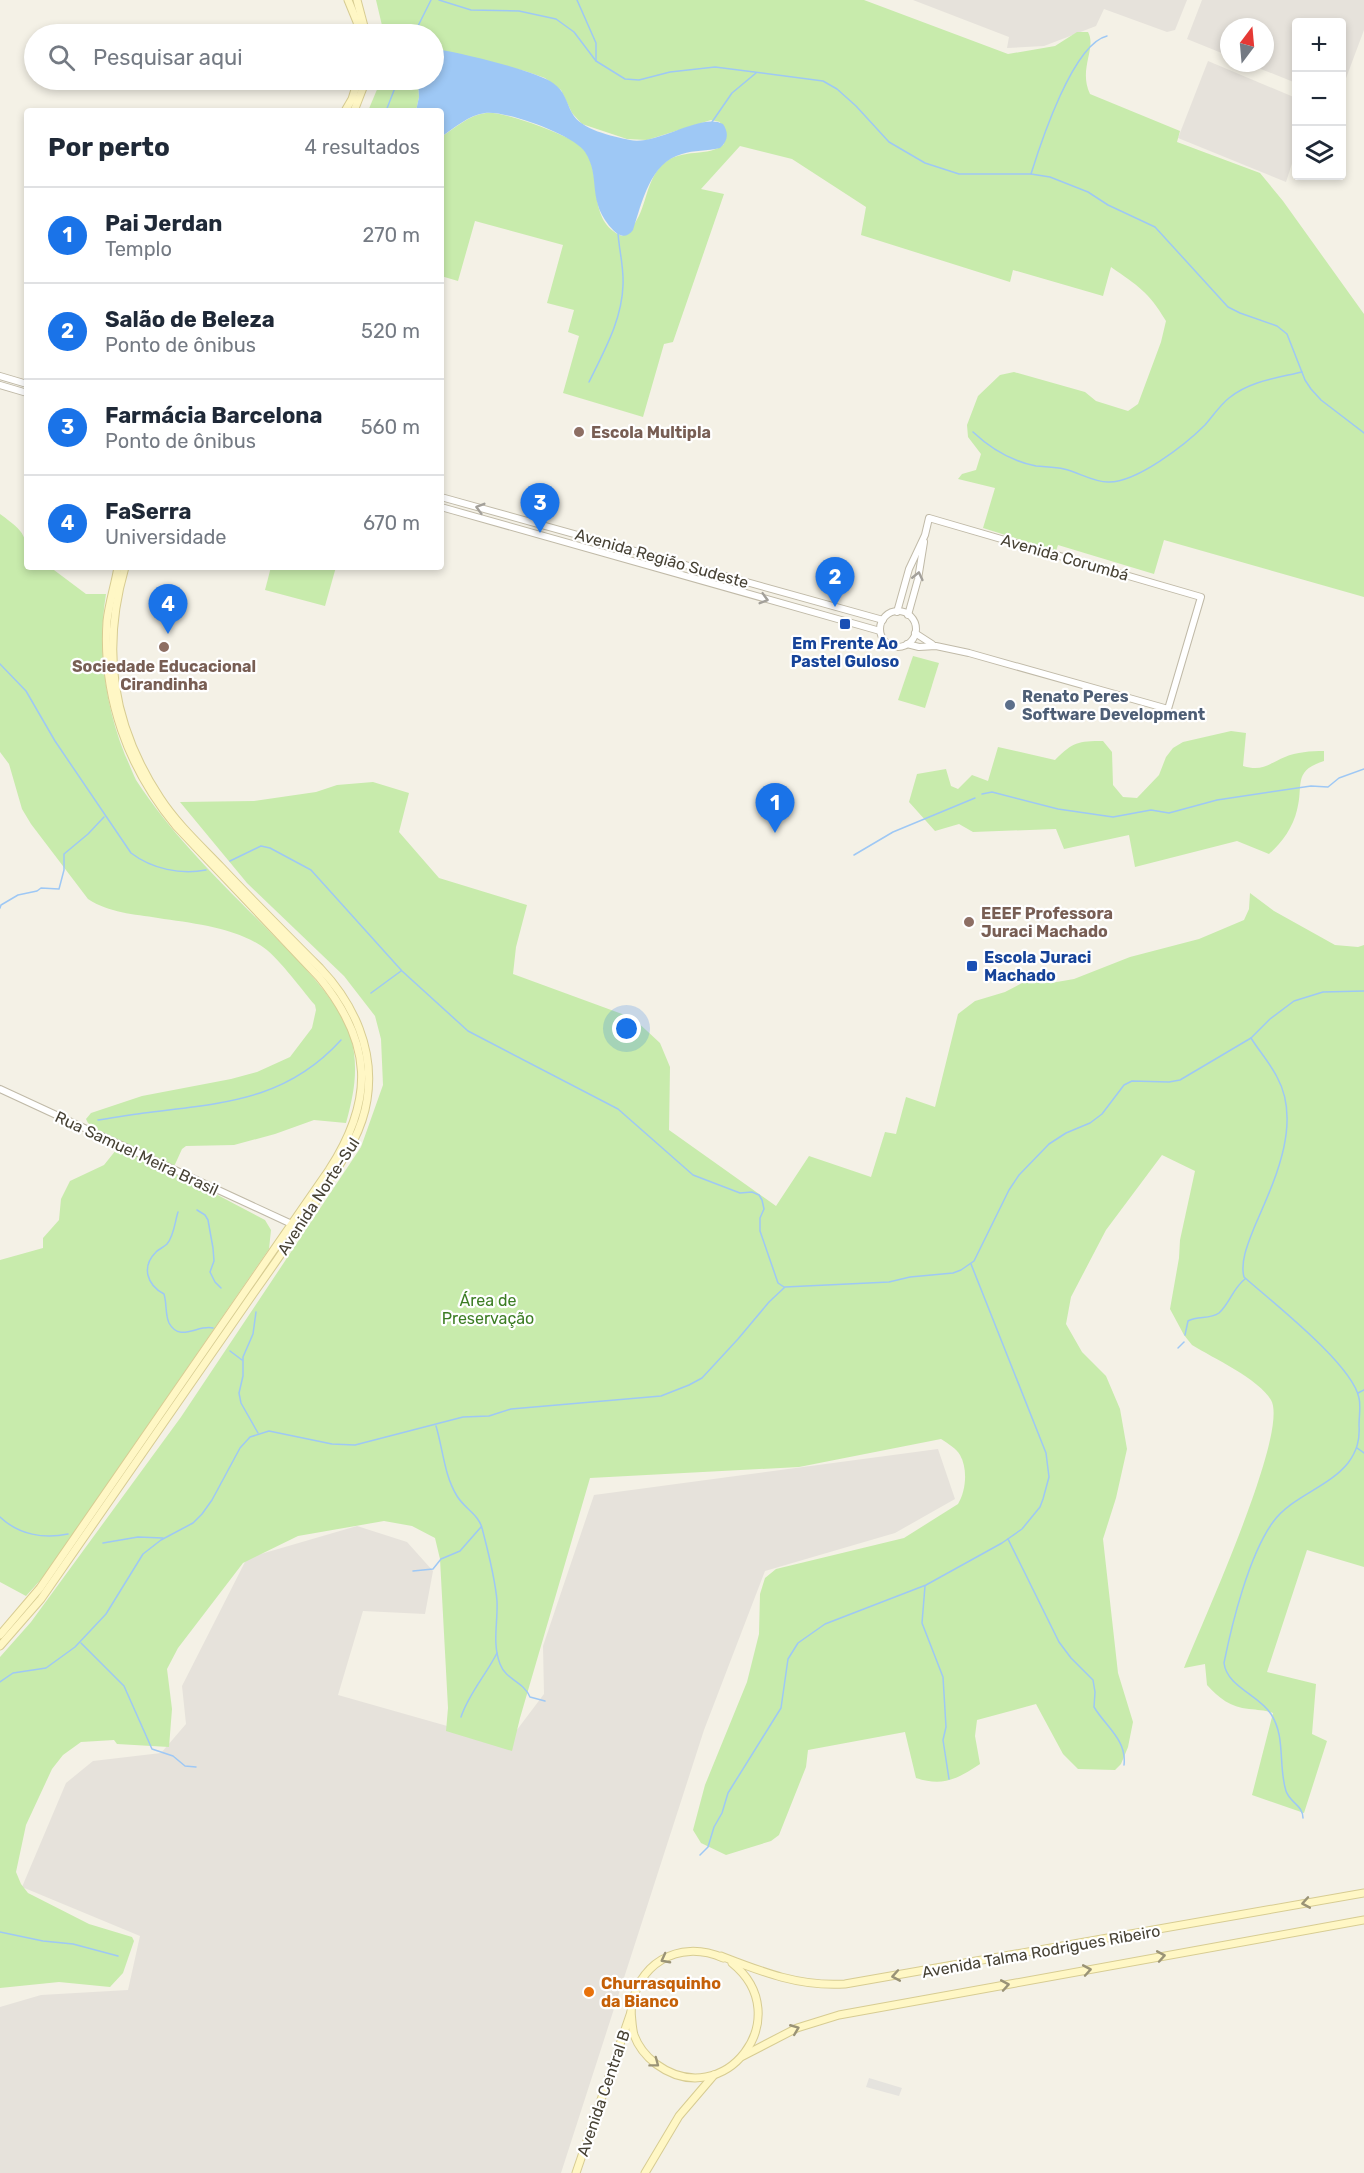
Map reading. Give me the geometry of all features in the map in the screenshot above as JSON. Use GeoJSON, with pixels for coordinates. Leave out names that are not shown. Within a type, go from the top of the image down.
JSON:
{"type":"FeatureCollection","features":[{"type":"Feature","properties":{"kind":"main road"},"geometry":{"type":"LineString","coordinates":[[348,0],[357,24]]}},
{"type":"Feature","properties":{"kind":"main road"},"geometry":{"type":"LineString","coordinates":[[357,0],[363,24]]}},
{"type":"Feature","properties":{"kind":"main road"},"geometry":{"type":"LineString","coordinates":[[347,108],[356,90]]}},
{"type":"Feature","properties":{"kind":"main road"},"geometry":{"type":"LineString","coordinates":[[355,108],[362,90]]}},
{"type":"Feature","properties":{"kind":"main road","name":"Avenida Norte-Sul"},"geometry":{"type":"LineString","coordinates":[[0,1635],[40,1588],[287,1233],[296,1226],[353,1128],[362,1085],[361,1062],[356,1038],[350,1022],[329,990],[176,826],[155,800],[137,770],[120,728],[109,682],[106,640],[117,570]]}},
{"type":"Feature","properties":{"kind":"main road","name":"Avenida Norte-Sul"},"geometry":{"type":"LineString","coordinates":[[0,1646],[41,1599],[351,1149],[361,1126],[369,1087],[369,1064],[365,1043],[353,1014],[335,984],[182,826],[160,799],[138,761],[117,701],[111,652],[115,607],[124,570]]}},
{"type":"Feature","properties":{"kind":"main road","name":"Avenida Talma Rodrigues Ribeiro"},"geometry":{"type":"LineString","coordinates":[[721,1956],[797,1982],[845,1984],[1364,1893]]}},
{"type":"Feature","properties":{"kind":"main road","name":"Avenida Talma Rodrigues Ribeiro"},"geometry":{"type":"LineString","coordinates":[[743,2056],[797,2028],[839,2015],[1364,1920]]}},
{"type":"Feature","properties":{"kind":"main road","name":"Avenida Central B"},"geometry":{"type":"LineString","coordinates":[[576,2173],[631,2012],[633,1996],[640,1981],[657,1963],[672,1955],[688,1951],[721,1956],[744,1974],[752,1987],[759,2015],[752,2043],[735,2064],[714,2075],[690,2078],[667,2072],[647,2057],[634,2036],[631,2012]]}},
{"type":"Feature","properties":{"kind":"main road","name":"Avenida Central B"},"geometry":{"type":"LineString","coordinates":[[645,2173],[679,2116],[714,2075]]}},
{"type":"Feature","properties":{"kind":"street"},"geometry":{"type":"LineString","coordinates":[[0,376],[24,383]]}},
{"type":"Feature","properties":{"kind":"street"},"geometry":{"type":"LineString","coordinates":[[0,386],[24,392]]}},
{"type":"Feature","properties":{"kind":"street","name":"Avenida Região Sudeste"},"geometry":{"type":"LineString","coordinates":[[444,498],[883,620]]}},
{"type":"Feature","properties":{"kind":"street","name":"Avenida Região Sudeste"},"geometry":{"type":"LineString","coordinates":[[444,508],[880,631]]}},
{"type":"Feature","properties":{"kind":"street","name":"Avenida Corumbá"},"geometry":{"type":"LineString","coordinates":[[925,535],[929,518],[1201,597],[1168,709],[969,653],[936,646]]}},
{"type":"Feature","properties":{"kind":"street"},"geometry":{"type":"LineString","coordinates":[[550,537],[554,532],[561,530]]}},
{"type":"Feature","properties":{"kind":"street"},"geometry":{"type":"LineString","coordinates":[[897,612],[909,569],[925,535]]}},
{"type":"Feature","properties":{"kind":"street"},"geometry":{"type":"LineString","coordinates":[[908,615],[918,579],[925,535]]}},
{"type":"Feature","properties":{"kind":"street"},"geometry":{"type":"LineString","coordinates":[[897,612],[908,615],[914,622],[915,633],[907,644],[899,647],[889,645],[883,640],[880,631],[883,620],[889,614],[897,612]]}},
{"type":"Feature","properties":{"kind":"street"},"geometry":{"type":"LineString","coordinates":[[915,633],[936,646]]}},
{"type":"Feature","properties":{"kind":"street"},"geometry":{"type":"LineString","coordinates":[[907,644],[919,647],[936,646]]}},
{"type":"Feature","properties":{"kind":"street","name":"Rua Samuel Meira Brasil"},"geometry":{"type":"LineString","coordinates":[[0,1089],[296,1226]]}},
{"type":"Feature","properties":{"kind":"street","name":"Rua Samuel Meira Brasil"},"geometry":{"type":"LineString","coordinates":[[274,1216],[287,1233]]}},
{"type":"Feature","properties":{"kind":"shaded area"},"geometry":{"type":"Polygon","coordinates":[[[913,0],[1187,0],[1175,30],[1167,32],[1104,9],[1096,26],[1044,46],[1007,48],[1009,37],[913,0]]]}},
{"type":"Feature","properties":{"kind":"shaded area"},"geometry":{"type":"Polygon","coordinates":[[[1202,0],[1364,0],[1364,30],[1346,78],[1346,18],[1292,18],[1292,81],[1268,72],[1274,72],[1274,18],[1220,18],[1220,52],[1187,39],[1202,0]]]}},
{"type":"Feature","properties":{"kind":"shaded area"},"geometry":{"type":"Polygon","coordinates":[[[1208,61],[1220,66],[1220,72],[1234,72],[1292,96],[1292,163],[1286,182],[1178,138],[1208,61]]]}},
{"type":"Feature","properties":{"kind":"shaded area"},"geometry":{"type":"Polygon","coordinates":[[[938,1449],[955,1499],[895,1533],[765,1571],[704,1730],[561,2173],[0,2173],[0,2007],[41,1995],[128,1990],[140,1936],[22,1887],[66,1783],[93,1761],[161,1753],[186,1724],[182,1686],[247,1558],[357,1526],[407,1542],[433,1571],[425,1614],[363,1611],[338,1695],[507,1743],[544,1694],[543,1646],[594,1495],[938,1449]]]}},
{"type":"Feature","properties":{"kind":"shaded area"},"geometry":{"type":"Polygon","coordinates":[[[869,2078],[902,2088],[899,2096],[866,2087],[869,2078]]]}},
{"type":"Feature","properties":{"kind":"green space"},"geometry":{"type":"Polygon","coordinates":[[[376,0],[864,0],[1008,54],[1055,46],[1077,32],[1088,32],[1090,45],[1086,76],[1090,94],[1180,131],[1177,142],[1260,173],[1283,201],[1364,314],[1364,597],[1164,540],[1154,574],[1058,545],[1056,551],[983,528],[995,488],[958,479],[962,474],[976,470],[981,454],[968,437],[967,425],[978,396],[1000,375],[1014,372],[1085,392],[1096,401],[1128,411],[1138,404],[1161,342],[1166,321],[1142,290],[1111,267],[1103,296],[1013,270],[1010,282],[861,235],[866,207],[792,159],[740,146],[701,189],[724,194],[673,342],[664,344],[643,417],[563,393],[579,336],[568,332],[574,310],[547,303],[563,245],[475,221],[458,281],[444,277],[444,135],[468,119],[480,114],[494,113],[543,128],[574,141],[587,154],[591,164],[597,199],[604,220],[611,229],[622,236],[639,216],[653,177],[663,164],[678,156],[711,151],[724,144],[720,122],[711,120],[647,140],[627,139],[582,124],[572,113],[561,90],[545,78],[444,51],[444,24],[382,24],[376,0]]]}},
{"type":"Feature","properties":{"kind":"green space"},"geometry":{"type":"Polygon","coordinates":[[[377,90],[419,90],[417,108],[369,108],[377,90]]]}},
{"type":"Feature","properties":{"kind":"green space"},"geometry":{"type":"Polygon","coordinates":[[[0,514],[23,536],[24,570],[54,570],[86,594],[106,594],[102,635],[108,696],[118,736],[136,780],[185,844],[299,961],[320,986],[346,1025],[355,1060],[353,1091],[346,1123],[314,1120],[234,1145],[186,1146],[182,1149],[172,1171],[265,1220],[271,1230],[269,1249],[44,1576],[26,1596],[0,1582],[0,1260],[43,1248],[43,1238],[59,1220],[61,1199],[70,1181],[104,1165],[120,1145],[88,1123],[86,1119],[91,1113],[142,1096],[257,1072],[290,1057],[312,1028],[316,1010],[315,1005],[274,956],[249,939],[210,927],[113,910],[88,899],[22,809],[9,764],[0,752],[0,514]]]}},
{"type":"Feature","properties":{"kind":"green space"},"geometry":{"type":"Polygon","coordinates":[[[270,570],[335,570],[325,606],[265,590],[270,570]]]}},
{"type":"Feature","properties":{"kind":"green space"},"geometry":{"type":"Polygon","coordinates":[[[913,656],[939,663],[925,708],[898,700],[913,656]]]}},
{"type":"Feature","properties":{"kind":"green space"},"geometry":{"type":"Polygon","coordinates":[[[1231,731],[1246,733],[1243,766],[1250,768],[1265,766],[1294,754],[1324,751],[1324,761],[1307,769],[1303,774],[1293,822],[1283,840],[1269,854],[1237,841],[1135,867],[1129,835],[1064,849],[1056,829],[973,832],[959,824],[935,831],[909,802],[917,774],[946,769],[951,786],[958,789],[972,775],[988,781],[998,747],[1055,760],[1076,744],[1094,741],[1103,741],[1112,752],[1113,785],[1123,797],[1137,798],[1159,775],[1166,757],[1173,748],[1183,742],[1231,731]]]}},
{"type":"Feature","properties":{"kind":"green space","name":"Área de Preservação"},"geometry":{"type":"Polygon","coordinates":[[[373,782],[409,793],[399,832],[439,878],[527,905],[516,947],[513,974],[633,1018],[660,1043],[670,1067],[669,1130],[776,1206],[809,1156],[871,1177],[885,1132],[896,1134],[906,1097],[935,1107],[958,1014],[975,1001],[1005,992],[1024,982],[1051,983],[1074,979],[1130,957],[1199,939],[1244,920],[1249,909],[1250,893],[1274,911],[1335,945],[1358,947],[1364,945],[1364,1567],[1307,1550],[1267,1672],[1316,1684],[1312,1734],[1327,1741],[1304,1813],[1252,1795],[1273,1713],[1242,1708],[1221,1698],[1207,1685],[1205,1664],[1184,1668],[1241,1531],[1268,1450],[1273,1419],[1271,1400],[1265,1392],[1257,1384],[1192,1345],[1170,1309],[1180,1240],[1195,1171],[1162,1155],[1106,1230],[1071,1297],[1066,1324],[1082,1352],[1106,1376],[1120,1409],[1127,1449],[1116,1498],[1103,1539],[1118,1673],[1133,1722],[1128,1747],[1121,1764],[1115,1770],[1078,1769],[1063,1754],[1036,1704],[977,1720],[975,1736],[980,1764],[950,1780],[934,1782],[916,1778],[905,1732],[808,1750],[806,1767],[779,1835],[771,1841],[726,1855],[701,1843],[693,1830],[705,1785],[747,1682],[759,1634],[760,1594],[765,1578],[776,1569],[904,1538],[958,1504],[965,1480],[963,1461],[952,1446],[941,1439],[799,1467],[590,1478],[512,1751],[446,1731],[448,1708],[440,1559],[435,1538],[412,1526],[384,1521],[298,1536],[243,1563],[178,1648],[167,1669],[172,1709],[169,1747],[117,1744],[114,1740],[81,1742],[63,1755],[52,1769],[26,1825],[16,1872],[21,1884],[28,1893],[89,1924],[132,1937],[134,1941],[123,1973],[110,1987],[59,1982],[0,1988],[0,1657],[31,1622],[181,1417],[361,1147],[383,1085],[381,1039],[375,1016],[344,976],[247,883],[180,802],[254,801],[316,792],[337,785],[373,782]]]}},
{"type":"Feature","properties":{"kind":"water"},"geometry":{"type":"Polygon","coordinates":[[[444,51],[495,62],[544,78],[560,90],[576,119],[606,134],[641,141],[691,125],[714,121],[723,124],[727,134],[720,148],[682,154],[662,165],[644,196],[633,230],[622,236],[614,231],[600,210],[593,171],[585,152],[568,138],[538,125],[495,113],[479,114],[467,119],[444,135],[444,108],[417,108],[419,90],[444,90],[444,51]]]}},
{"type":"Feature","properties":{"kind":"waterway"},"geometry":{"type":"LineString","coordinates":[[419,24],[431,0]]}},
{"type":"Feature","properties":{"kind":"waterway"},"geometry":{"type":"LineString","coordinates":[[439,0],[471,10],[519,11],[556,19],[574,32],[596,61],[625,79],[639,80],[670,72],[715,67],[823,81],[837,89],[856,106],[889,142],[925,163],[959,174],[1031,174],[1050,177],[1088,192],[1108,205],[1155,227],[1228,307],[1277,326],[1287,334],[1305,380],[1311,389],[1321,400],[1364,433]]}},
{"type":"Feature","properties":{"kind":"waterway"},"geometry":{"type":"LineString","coordinates":[[577,0],[596,43],[596,61]]}},
{"type":"Feature","properties":{"kind":"waterway"},"geometry":{"type":"LineString","coordinates":[[1031,174],[1050,118],[1071,75],[1082,56],[1094,43],[1107,36]]}},
{"type":"Feature","properties":{"kind":"waterway"},"geometry":{"type":"LineString","coordinates":[[712,122],[732,93],[756,73]]}},
{"type":"Feature","properties":{"kind":"waterway"},"geometry":{"type":"LineString","coordinates":[[387,108],[394,90]]}},
{"type":"Feature","properties":{"kind":"waterway"},"geometry":{"type":"LineString","coordinates":[[589,382],[616,323],[622,298],[623,272],[618,233]]}},
{"type":"Feature","properties":{"kind":"waterway"},"geometry":{"type":"LineString","coordinates":[[973,432],[994,449],[1018,461],[1036,466],[1064,469],[1102,482],[1119,481],[1146,470],[1173,452],[1205,425],[1237,392],[1264,381],[1302,372]]}},
{"type":"Feature","properties":{"kind":"waterway"},"geometry":{"type":"LineString","coordinates":[[0,664],[26,691],[55,741],[131,853],[157,867],[187,872],[206,870]]}},
{"type":"Feature","properties":{"kind":"waterway"},"geometry":{"type":"LineString","coordinates":[[982,794],[992,792],[1058,809],[1113,817],[1151,810],[1169,813],[1217,800],[1311,786],[1328,787],[1339,778],[1364,769]]}},
{"type":"Feature","properties":{"kind":"waterway"},"geometry":{"type":"LineString","coordinates":[[854,855],[893,832],[975,798]]}},
{"type":"Feature","properties":{"kind":"waterway"},"geometry":{"type":"LineString","coordinates":[[0,908],[1,905],[18,895],[41,888],[59,889],[64,870],[64,854],[104,817]]}},
{"type":"Feature","properties":{"kind":"waterway"},"geometry":{"type":"LineString","coordinates":[[230,861],[261,846],[270,848],[311,870],[402,971],[468,1031],[618,1109],[693,1175],[740,1193],[752,1192],[759,1195],[764,1209],[760,1218],[760,1231],[778,1283],[784,1287]]}},
{"type":"Feature","properties":{"kind":"waterway"},"geometry":{"type":"LineString","coordinates":[[371,993],[401,971]]}},
{"type":"Feature","properties":{"kind":"waterway"},"geometry":{"type":"LineString","coordinates":[[0,1682],[13,1673],[46,1668],[75,1647],[106,1614],[143,1554],[161,1540],[193,1523],[202,1514],[240,1448],[250,1437],[269,1431],[332,1444],[355,1445],[463,1417],[489,1416],[511,1409],[661,1396],[689,1385],[702,1378],[785,1287],[889,1282],[961,1270],[974,1261],[1009,1190],[1019,1175],[1049,1144],[1066,1133],[1090,1123],[1102,1114],[1124,1085],[1132,1081],[1180,1080],[1251,1038],[1270,1019],[1294,1001],[1323,992],[1364,991]]}},
{"type":"Feature","properties":{"kind":"waterway"},"geometry":{"type":"LineString","coordinates":[[1251,1038],[1277,1077],[1284,1095],[1287,1114],[1282,1154],[1247,1246],[1243,1265],[1244,1277],[1327,1351],[1353,1384],[1360,1404],[1356,1450],[1348,1463],[1331,1479],[1290,1505],[1273,1522],[1264,1536],[1242,1590],[1224,1663],[1226,1671],[1237,1685],[1266,1707],[1276,1723],[1286,1791],[1301,1810],[1303,1818]]}},
{"type":"Feature","properties":{"kind":"waterway"},"geometry":{"type":"LineString","coordinates":[[98,1120],[225,1102],[250,1096],[274,1088],[297,1076],[320,1061],[341,1040]]}},
{"type":"Feature","properties":{"kind":"waterway"},"geometry":{"type":"LineString","coordinates":[[197,1210],[208,1220],[214,1261],[210,1272],[221,1288]]}},
{"type":"Feature","properties":{"kind":"waterway"},"geometry":{"type":"LineString","coordinates":[[178,1212],[167,1244],[151,1258],[147,1270],[148,1275],[153,1286],[164,1294],[168,1320],[173,1329],[184,1332],[207,1327],[213,1328]]}},
{"type":"Feature","properties":{"kind":"waterway"},"geometry":{"type":"LineString","coordinates":[[700,1855],[708,1847],[728,1793],[781,1708],[788,1659],[798,1643],[825,1624],[926,1585],[1002,1543],[1022,1529],[1040,1507],[1049,1477],[1046,1453],[971,1264]]}},
{"type":"Feature","properties":{"kind":"waterway"},"geometry":{"type":"LineString","coordinates":[[1185,1335],[1188,1321],[1219,1313],[1245,1279]]}},
{"type":"Feature","properties":{"kind":"waterway"},"geometry":{"type":"LineString","coordinates":[[256,1312],[253,1334],[243,1357],[243,1376],[239,1393],[241,1403],[258,1433]]}},
{"type":"Feature","properties":{"kind":"waterway"},"geometry":{"type":"LineString","coordinates":[[1178,1348],[1184,1342]]}},
{"type":"Feature","properties":{"kind":"waterway"},"geometry":{"type":"LineString","coordinates":[[230,1351],[242,1360]]}},
{"type":"Feature","properties":{"kind":"waterway"},"geometry":{"type":"LineString","coordinates":[[1358,1393],[1364,1390]]}},
{"type":"Feature","properties":{"kind":"waterway"},"geometry":{"type":"LineString","coordinates":[[436,1426],[446,1471],[453,1488],[460,1500],[478,1519],[482,1528],[496,1592],[496,1641],[500,1664],[506,1674],[524,1688],[530,1697],[545,1701]]}},
{"type":"Feature","properties":{"kind":"waterway"},"geometry":{"type":"LineString","coordinates":[[1357,1448],[1364,1453]]}},
{"type":"Feature","properties":{"kind":"waterway"},"geometry":{"type":"LineString","coordinates":[[0,1517],[24,1532],[41,1536],[68,1534]]}},
{"type":"Feature","properties":{"kind":"waterway"},"geometry":{"type":"LineString","coordinates":[[413,1571],[433,1569],[441,1559],[460,1551],[481,1527]]}},
{"type":"Feature","properties":{"kind":"waterway"},"geometry":{"type":"LineString","coordinates":[[103,1543],[138,1537],[163,1538]]}},
{"type":"Feature","properties":{"kind":"waterway"},"geometry":{"type":"LineString","coordinates":[[1008,1539],[1059,1642],[1093,1680],[1094,1707],[1119,1741],[1124,1756],[1124,1765]]}},
{"type":"Feature","properties":{"kind":"waterway"},"geometry":{"type":"LineString","coordinates":[[925,1586],[922,1623],[943,1677],[946,1727],[943,1740],[949,1779]]}},
{"type":"Feature","properties":{"kind":"waterway"},"geometry":{"type":"LineString","coordinates":[[81,1643],[124,1686],[152,1749],[173,1756],[185,1766],[196,1767]]}},
{"type":"Feature","properties":{"kind":"waterway"},"geometry":{"type":"LineString","coordinates":[[461,1717],[468,1700],[497,1653]]}},
{"type":"Feature","properties":{"kind":"waterway"},"geometry":{"type":"LineString","coordinates":[[0,1932],[43,1941],[73,1944],[118,1956]]}},
{"type":"Feature","properties":{"kind":"place","name":"Escola Multipla"},"geometry":{"type":"Point","coordinates":[579,432]}},
{"type":"Feature","properties":{"kind":"place","name":"Farmácia Barcelona"},"geometry":{"type":"Point","coordinates":[540,533]}},
{"type":"Feature","properties":{"kind":"place","name":"Salão de Beleza"},"geometry":{"type":"Point","coordinates":[835,607]}},
{"type":"Feature","properties":{"kind":"place","name":"Em Frente Ao Pastel Guloso"},"geometry":{"type":"Point","coordinates":[845,624]}},
{"type":"Feature","properties":{"kind":"place","name":"FaSerra"},"geometry":{"type":"Point","coordinates":[168,634]}},
{"type":"Feature","properties":{"kind":"place","name":"Sociedade Educacional Cirandinha"},"geometry":{"type":"Point","coordinates":[164,647]}},
{"type":"Feature","properties":{"kind":"place","name":"Renato Peres Software Development"},"geometry":{"type":"Point","coordinates":[1010,705]}},
{"type":"Feature","properties":{"kind":"place","name":"Pai Jerdan"},"geometry":{"type":"Point","coordinates":[775,833]}},
{"type":"Feature","properties":{"kind":"place","name":"EEEF Professora Juraci Machado"},"geometry":{"type":"Point","coordinates":[969,922]}},
{"type":"Feature","properties":{"kind":"place","name":"Escola Juraci Machado"},"geometry":{"type":"Point","coordinates":[972,966]}},
{"type":"Feature","properties":{"kind":"place","name":"Churrasquinho da Bianco"},"geometry":{"type":"Point","coordinates":[589,1992]}}]}
